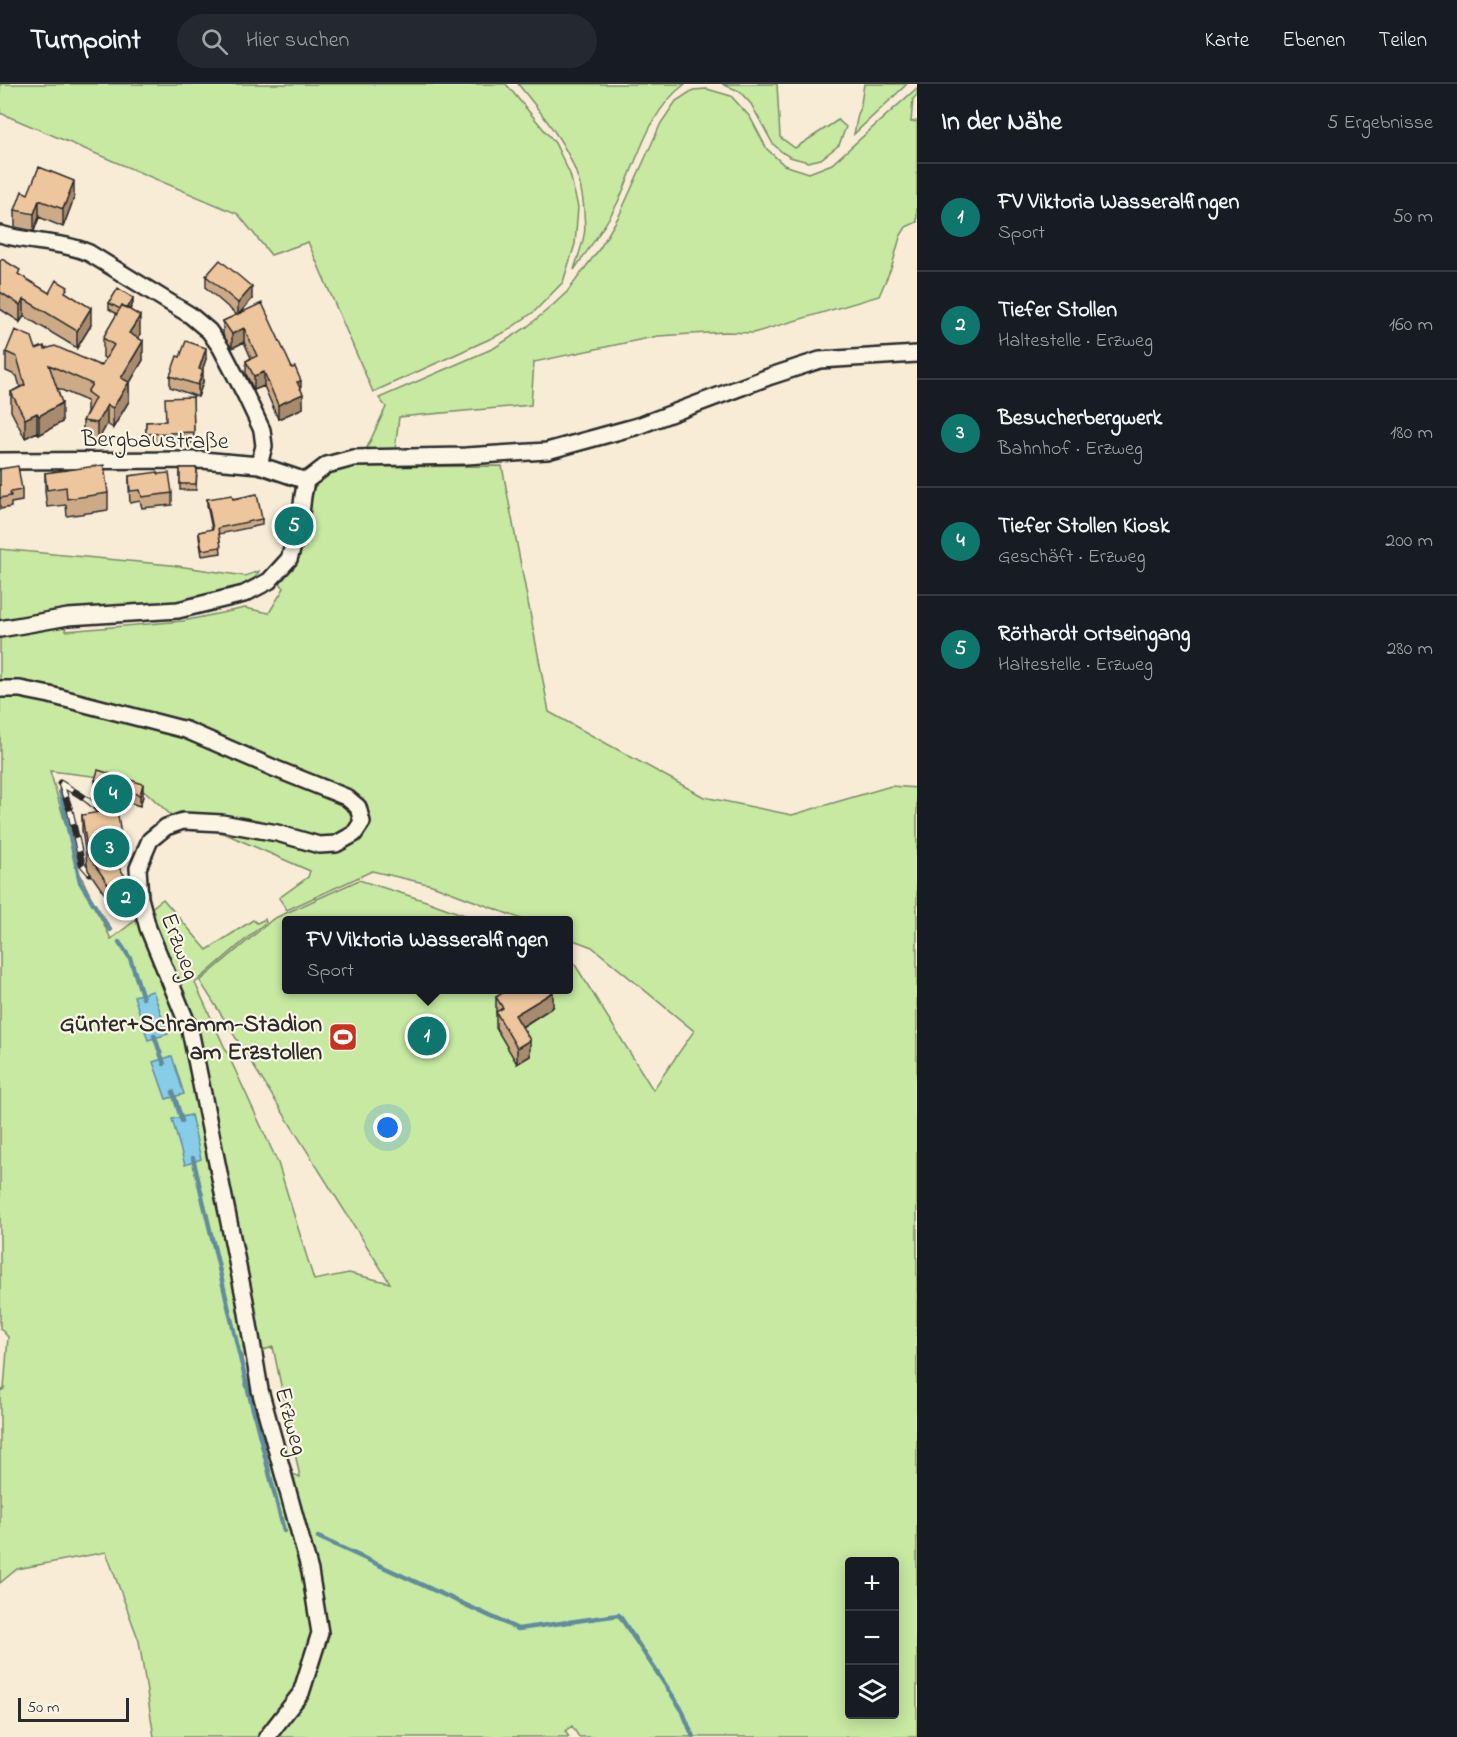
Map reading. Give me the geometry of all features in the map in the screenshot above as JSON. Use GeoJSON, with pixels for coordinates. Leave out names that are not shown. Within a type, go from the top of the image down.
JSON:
{"type":"FeatureCollection","features":[{"type":"Feature","properties":{"kind":"street"},"geometry":{"type":"LineString","coordinates":[[0,234],[17,240],[76,247],[89,253],[190,315],[209,331],[221,348],[262,430],[264,446],[259,465]]}},
{"type":"Feature","properties":{"kind":"street"},"geometry":{"type":"LineString","coordinates":[[0,629],[68,617],[178,610],[244,594],[269,581],[289,559],[300,523],[306,481],[327,465],[353,458],[466,456],[547,451],[638,426],[820,360],[917,354]]}},
{"type":"Feature","properties":{"kind":"street","name":"Bergbaustraße"},"geometry":{"type":"LineString","coordinates":[[0,460],[202,460],[259,465],[306,481]]}},
{"type":"Feature","properties":{"kind":"street","name":"Erzweg"},"geometry":{"type":"LineString","coordinates":[[0,689],[20,689],[50,695],[186,730],[346,797],[358,807],[362,822],[354,834],[336,844],[319,845],[277,833],[222,823],[183,821],[166,827],[150,840],[138,868],[140,898],[148,928],[190,1030],[245,1301],[260,1390],[310,1571],[320,1633],[301,1693],[267,1737]]}},
{"type":"Feature","properties":{"kind":"green space"},"geometry":{"type":"Polygon","coordinates":[[[0,84],[506,84],[555,143],[570,174],[578,207],[575,244],[563,282],[535,311],[505,332],[373,392],[308,242],[271,255],[238,214],[0,113],[0,84]]]}},
{"type":"Feature","properties":{"kind":"green space"},"geometry":{"type":"Polygon","coordinates":[[[518,84],[685,84],[661,109],[652,124],[617,204],[574,270],[585,229],[582,193],[577,176],[562,143],[518,84]]]}},
{"type":"Feature","properties":{"kind":"green space"},"geometry":{"type":"Polygon","coordinates":[[[722,84],[777,84],[780,137],[795,148],[838,120],[846,127],[839,145],[821,159],[808,162],[790,157],[773,144],[751,104],[739,91],[722,84]]]}},
{"type":"Feature","properties":{"kind":"green space"},"geometry":{"type":"Polygon","coordinates":[[[864,84],[907,84],[854,134],[860,110],[864,84]]]}},
{"type":"Feature","properties":{"kind":"green space"},"geometry":{"type":"Polygon","coordinates":[[[917,88],[917,95],[913,99],[911,122],[917,121],[917,222],[906,227],[900,237],[892,266],[879,296],[753,333],[725,332],[658,336],[534,362],[531,405],[399,417],[395,450],[365,452],[386,407],[379,398],[494,348],[527,327],[567,292],[600,248],[619,216],[661,123],[676,101],[693,90],[707,89],[731,96],[750,117],[767,149],[784,165],[809,173],[832,164],[917,88]]]}},
{"type":"Feature","properties":{"kind":"green space"},"geometry":{"type":"Polygon","coordinates":[[[502,466],[549,712],[704,797],[792,815],[891,786],[917,788],[917,1737],[579,1737],[572,1726],[565,1731],[569,1737],[154,1737],[139,1641],[106,1552],[17,1569],[0,1583],[0,1391],[4,1389],[8,1337],[0,1328],[0,686],[4,682],[0,681],[0,549],[171,565],[245,576],[259,571],[253,582],[206,597],[134,608],[60,613],[66,631],[183,621],[245,608],[269,613],[284,588],[279,582],[300,555],[310,498],[320,481],[329,473],[343,467],[502,466]],[[50,771],[80,874],[111,939],[163,899],[207,950],[253,920],[257,923],[265,919],[266,922],[195,983],[278,1163],[314,1280],[349,1273],[390,1283],[200,981],[273,919],[359,880],[467,916],[282,916],[282,994],[573,994],[573,962],[653,1090],[694,1031],[592,947],[573,940],[573,916],[513,916],[432,885],[372,871],[287,910],[279,898],[308,877],[310,871],[228,835],[174,818],[147,793],[101,777],[50,771]],[[273,1347],[239,1358],[271,1465],[300,1477],[273,1347]]]}},
{"type":"Feature","properties":{"kind":"water"},"geometry":{"type":"Polygon","coordinates":[[[153,991],[168,1034],[148,1040],[134,996],[153,991]]]}},
{"type":"Feature","properties":{"kind":"water"},"geometry":{"type":"Polygon","coordinates":[[[172,1056],[184,1094],[166,1099],[153,1062],[172,1056]]]}},
{"type":"Feature","properties":{"kind":"water"},"geometry":{"type":"Polygon","coordinates":[[[191,1115],[201,1159],[185,1165],[172,1119],[191,1115]]]}},
{"type":"Feature","properties":{"kind":"building"},"geometry":{"type":"Polygon","coordinates":[[[39,167],[74,181],[63,209],[39,200],[34,214],[15,210],[22,191],[28,194],[39,167]]]}},
{"type":"Feature","properties":{"kind":"building"},"geometry":{"type":"Polygon","coordinates":[[[2,259],[20,270],[18,274],[49,293],[56,280],[68,287],[65,292],[91,308],[77,331],[24,299],[20,305],[0,292],[0,261],[2,259]]]}},
{"type":"Feature","properties":{"kind":"building"},"geometry":{"type":"Polygon","coordinates":[[[220,260],[252,287],[238,303],[206,276],[220,260]]]}},
{"type":"Feature","properties":{"kind":"building"},"geometry":{"type":"Polygon","coordinates":[[[118,288],[133,298],[127,309],[122,305],[120,309],[109,303],[118,288]]]}},
{"type":"Feature","properties":{"kind":"building"},"geometry":{"type":"Polygon","coordinates":[[[262,303],[292,368],[295,367],[301,381],[297,382],[303,394],[278,405],[264,372],[254,376],[246,361],[257,356],[244,328],[232,334],[223,321],[262,303]]]}},
{"type":"Feature","properties":{"kind":"building"},"geometry":{"type":"Polygon","coordinates":[[[122,305],[140,316],[129,333],[143,341],[121,378],[129,382],[113,408],[107,405],[97,423],[83,421],[95,398],[87,392],[92,384],[49,365],[62,403],[39,416],[37,413],[25,419],[11,392],[25,385],[17,357],[6,352],[15,330],[32,337],[36,349],[55,346],[101,366],[114,345],[103,338],[122,305]]]}},
{"type":"Feature","properties":{"kind":"building"},"geometry":{"type":"Polygon","coordinates":[[[186,341],[206,348],[199,369],[203,370],[198,385],[170,376],[177,356],[180,357],[186,341]]]}},
{"type":"Feature","properties":{"kind":"building"},"geometry":{"type":"Polygon","coordinates":[[[193,397],[194,432],[146,434],[146,422],[166,421],[165,398],[193,397]]]}},
{"type":"Feature","properties":{"kind":"building"},"geometry":{"type":"Polygon","coordinates":[[[104,465],[108,493],[67,499],[66,487],[47,490],[45,473],[104,465]]]}},
{"type":"Feature","properties":{"kind":"building"},"geometry":{"type":"Polygon","coordinates":[[[18,466],[22,490],[10,492],[11,496],[0,498],[0,469],[18,466]]]}},
{"type":"Feature","properties":{"kind":"building"},"geometry":{"type":"Polygon","coordinates":[[[180,468],[197,468],[196,484],[180,484],[180,468]]]}},
{"type":"Feature","properties":{"kind":"building"},"geometry":{"type":"Polygon","coordinates":[[[158,472],[158,474],[169,473],[172,493],[142,497],[140,490],[130,491],[129,476],[158,472]]]}},
{"type":"Feature","properties":{"kind":"building"},"geometry":{"type":"Polygon","coordinates":[[[257,494],[262,519],[218,528],[221,547],[202,550],[199,532],[213,529],[207,499],[232,495],[233,499],[257,494]]]}},
{"type":"Feature","properties":{"kind":"building"},"geometry":{"type":"Polygon","coordinates":[[[98,770],[143,784],[140,795],[95,780],[98,770]]]}},
{"type":"Feature","properties":{"kind":"building"},"geometry":{"type":"Polygon","coordinates":[[[117,809],[122,842],[103,845],[125,876],[110,887],[88,855],[82,815],[117,809]]]}},
{"type":"Feature","properties":{"kind":"building"},"geometry":{"type":"Polygon","coordinates":[[[501,994],[550,994],[515,1015],[530,1040],[517,1048],[496,1012],[503,1008],[496,997],[501,994]]]}},
{"type":"Feature","properties":{"kind":"waterway"},"geometry":{"type":"LineString","coordinates":[[60,791],[80,882],[110,930]]}},
{"type":"Feature","properties":{"kind":"waterway"},"geometry":{"type":"LineString","coordinates":[[119,942],[130,958],[143,998]]}},
{"type":"Feature","properties":{"kind":"waterway"},"geometry":{"type":"LineString","coordinates":[[154,1035],[164,1064]]}},
{"type":"Feature","properties":{"kind":"waterway"},"geometry":{"type":"LineString","coordinates":[[173,1092],[182,1121]]}},
{"type":"Feature","properties":{"kind":"waterway"},"geometry":{"type":"LineString","coordinates":[[193,1158],[284,1531]]}},
{"type":"Feature","properties":{"kind":"waterway"},"geometry":{"type":"LineString","coordinates":[[318,1537],[518,1629],[619,1615],[682,1710],[693,1737]]}},
{"type":"Feature","properties":{"kind":"railway"},"geometry":{"type":"LineString","coordinates":[[60,783],[93,805],[99,811],[106,826]]}},
{"type":"Feature","properties":{"kind":"railway"},"geometry":{"type":"LineString","coordinates":[[61,784],[70,810],[82,864],[90,873]]}},
{"type":"Feature","properties":{"kind":"place","name":"Röthardt Ortseingang"},"geometry":{"type":"Point","coordinates":[294,526]}},
{"type":"Feature","properties":{"kind":"place","name":"Tiefer Stollen Kiosk"},"geometry":{"type":"Point","coordinates":[113,794]}},
{"type":"Feature","properties":{"kind":"place","name":"Besucherbergwerk"},"geometry":{"type":"Point","coordinates":[110,848]}},
{"type":"Feature","properties":{"kind":"place","name":"Tiefer Stollen"},"geometry":{"type":"Point","coordinates":[126,898]}},
{"type":"Feature","properties":{"kind":"place","name":"FV Viktoria Wasseralfingen"},"geometry":{"type":"Point","coordinates":[427,1036]}},
{"type":"Feature","properties":{"kind":"place","name":"Günter+Schramm-Stadion am Erzstollen"},"geometry":{"type":"Point","coordinates":[343,1037]}}]}
